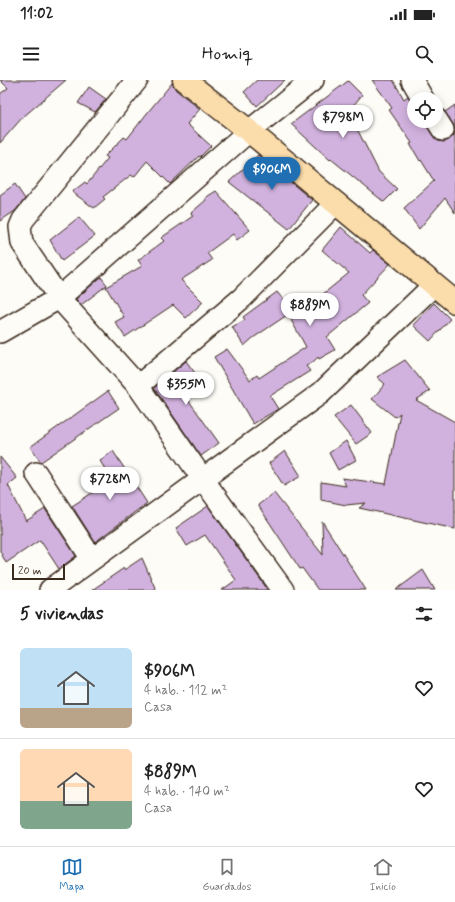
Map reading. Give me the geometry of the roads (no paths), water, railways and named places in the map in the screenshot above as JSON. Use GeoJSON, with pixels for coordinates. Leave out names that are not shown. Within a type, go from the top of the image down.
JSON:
{"type":"FeatureCollection","features":[{"type":"Feature","properties":{"kind":"main road"},"geometry":{"type":"LineString","coordinates":[[184,80],[249,130],[455,302]]}},
{"type":"Feature","properties":{"kind":"street"},"geometry":{"type":"LineString","coordinates":[[137,80],[23,220],[20,227],[22,243],[59,298],[138,386],[283,590]]}},
{"type":"Feature","properties":{"kind":"street"},"geometry":{"type":"LineString","coordinates":[[0,332],[59,298],[249,130],[313,80]]}},
{"type":"Feature","properties":{"kind":"street"},"geometry":{"type":"LineString","coordinates":[[412,80],[419,92]]}},
{"type":"Feature","properties":{"kind":"street"},"geometry":{"type":"LineString","coordinates":[[138,386],[242,298],[336,203]]}},
{"type":"Feature","properties":{"kind":"street"},"geometry":{"type":"LineString","coordinates":[[50,590],[202,478],[321,393],[434,285]]}},
{"type":"Feature","properties":{"kind":"street"},"geometry":{"type":"LineString","coordinates":[[36,473],[92,559]]}}]}
